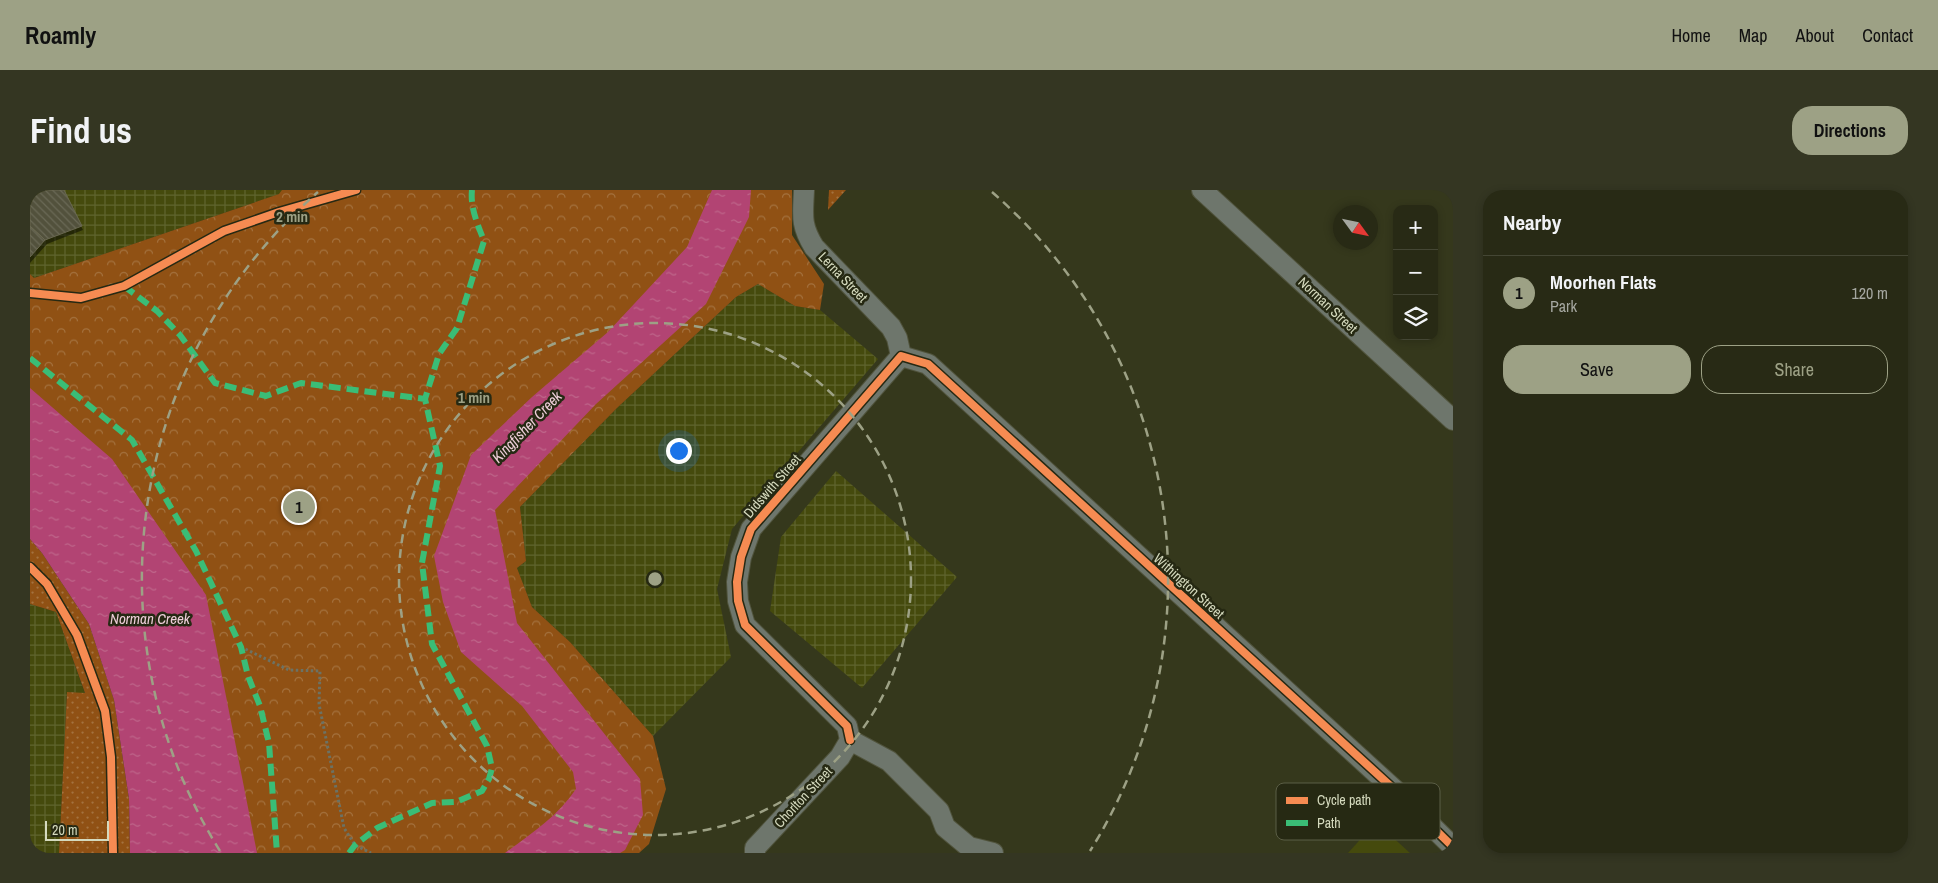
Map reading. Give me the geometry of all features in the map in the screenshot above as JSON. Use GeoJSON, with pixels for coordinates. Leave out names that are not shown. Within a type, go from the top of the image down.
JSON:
{"type":"FeatureCollection","features":[{"type":"Feature","properties":{"kind":"street","name":"Lerna Street"},"geometry":{"type":"LineString","coordinates":[[804,190],[803,224],[814,247],[891,327],[897,338],[901,356]]}},
{"type":"Feature","properties":{"kind":"street","name":"Norman Street"},"geometry":{"type":"LineString","coordinates":[[1202,190],[1453,420]]}},
{"type":"Feature","properties":{"kind":"street","name":"Didswith Street"},"geometry":{"type":"LineString","coordinates":[[850,740],[847,726],[745,625],[738,601],[737,582],[741,557],[751,529],[901,356]]}},
{"type":"Feature","properties":{"kind":"street","name":"Withington Street"},"geometry":{"type":"LineString","coordinates":[[901,356],[928,364],[1387,783]]}},
{"type":"Feature","properties":{"kind":"street","name":"Chorlton Street"},"geometry":{"type":"LineString","coordinates":[[754,853],[755,848],[840,758],[850,740]]}},
{"type":"Feature","properties":{"kind":"street"},"geometry":{"type":"LineString","coordinates":[[850,740],[889,761],[939,811],[945,826],[969,847],[993,853]]}},
{"type":"Feature","properties":{"kind":"street","name":"Withington Street"},"geometry":{"type":"LineString","coordinates":[[1440,834],[1453,847]]}},
{"type":"Feature","properties":{"kind":"path"},"geometry":{"type":"LineString","coordinates":[[241,647],[289,670],[320,671],[320,704],[344,828],[355,845],[371,853]]}},
{"type":"Feature","properties":{"kind":"shaded area"},"geometry":{"type":"Polygon","coordinates":[[[30,190],[291,190],[34,278],[30,274],[30,190]]]}},
{"type":"Feature","properties":{"kind":"shaded area"},"geometry":{"type":"Polygon","coordinates":[[[758,284],[795,306],[820,310],[878,359],[732,529],[717,589],[731,657],[653,736],[570,642],[532,607],[517,568],[526,561],[520,507],[617,408],[736,297],[758,284]]]}},
{"type":"Feature","properties":{"kind":"shaded area"},"geometry":{"type":"Polygon","coordinates":[[[836,471],[957,577],[862,688],[770,611],[781,537],[836,471]]]}},
{"type":"Feature","properties":{"kind":"shaded area"},"geometry":{"type":"Polygon","coordinates":[[[30,604],[56,612],[85,694],[67,692],[59,853],[30,853],[30,604]]]}},
{"type":"Feature","properties":{"kind":"shaded area"},"geometry":{"type":"Polygon","coordinates":[[[1360,840],[1396,840],[1410,853],[1348,853],[1360,840]]]}},
{"type":"Feature","properties":{"kind":"green space"},"geometry":{"type":"Polygon","coordinates":[[[282,190],[792,190],[792,235],[824,284],[820,310],[795,306],[758,284],[736,297],[617,408],[520,507],[526,561],[517,568],[532,607],[570,642],[653,736],[666,789],[649,844],[639,853],[210,853],[30,432],[30,274],[34,278],[279,194],[282,190]]]}},
{"type":"Feature","properties":{"kind":"green space"},"geometry":{"type":"Polygon","coordinates":[[[829,190],[846,190],[828,210],[829,190]]]}},
{"type":"Feature","properties":{"kind":"green space"},"geometry":{"type":"Polygon","coordinates":[[[30,539],[42,553],[89,624],[114,700],[129,799],[130,853],[59,853],[67,692],[85,693],[56,612],[30,604],[30,539]]]}},
{"type":"Feature","properties":{"kind":"water","name":"Kingfisher Creek"},"geometry":{"type":"Polygon","coordinates":[[[712,190],[751,190],[749,217],[706,304],[596,404],[495,510],[517,623],[640,779],[643,815],[625,850],[620,853],[505,853],[544,824],[569,799],[576,789],[573,772],[522,706],[461,652],[443,602],[434,556],[471,455],[532,397],[608,332],[687,247],[712,190]]]}},
{"type":"Feature","properties":{"kind":"water","name":"Norman Creek"},"geometry":{"type":"Polygon","coordinates":[[[30,388],[112,459],[206,595],[257,853],[130,853],[129,799],[114,700],[89,624],[42,553],[30,539],[30,388]]]}},
{"type":"Feature","properties":{"kind":"building"},"geometry":{"type":"Polygon","coordinates":[[[30,190],[64,190],[82,226],[45,240],[30,226],[30,190]]]}},
{"type":"Feature","properties":{"kind":"building"},"geometry":{"type":"Polygon","coordinates":[[[30,226],[45,240],[30,257],[30,226]]]}},
{"type":"Feature","properties":{"kind":"marked path"},"geometry":{"type":"LineString","coordinates":[[349,853],[355,845],[377,828],[432,803],[456,802],[482,791],[489,779],[492,768],[487,746],[432,644],[422,563],[440,466],[425,399],[439,354],[457,328],[484,241],[473,210],[472,190]]}},
{"type":"Feature","properties":{"kind":"marked path"},"geometry":{"type":"LineString","coordinates":[[124,286],[157,311],[180,335],[215,383],[266,396],[301,383],[425,399]]}},
{"type":"Feature","properties":{"kind":"marked path"},"geometry":{"type":"LineString","coordinates":[[30,358],[132,440],[196,551],[241,647],[248,676],[260,706],[269,743],[277,853]]}},
{"type":"Feature","properties":{"kind":"cycle path"},"geometry":{"type":"LineString","coordinates":[[30,293],[81,298],[124,286],[224,231],[279,212],[356,190]]}},
{"type":"Feature","properties":{"kind":"cycle path"},"geometry":{"type":"LineString","coordinates":[[850,740],[847,726],[745,625],[738,601],[737,582],[741,557],[751,529],[901,356],[928,364],[1387,783]]}},
{"type":"Feature","properties":{"kind":"cycle path"},"geometry":{"type":"LineString","coordinates":[[30,567],[47,584],[77,635],[105,711],[111,757],[113,853]]}},
{"type":"Feature","properties":{"kind":"cycle path"},"geometry":{"type":"LineString","coordinates":[[1440,834],[1453,847]]}},
{"type":"Feature","properties":{"kind":"place","name":"Moorhen Flats"},"geometry":{"type":"Point","coordinates":[299,507]}}]}
